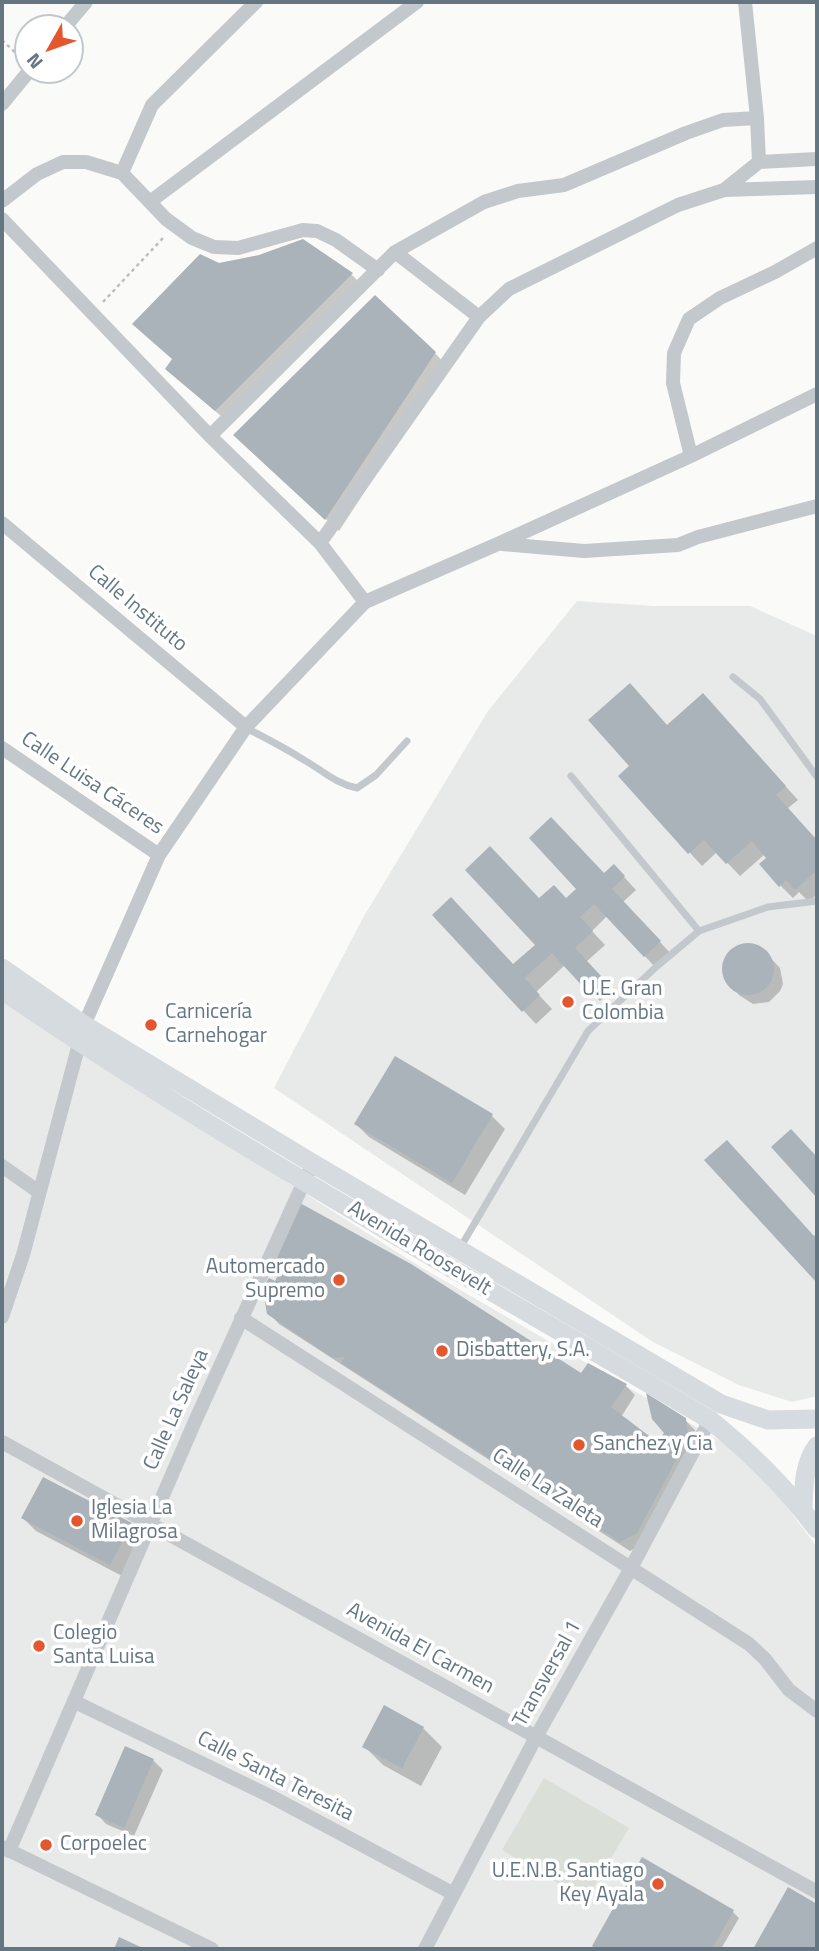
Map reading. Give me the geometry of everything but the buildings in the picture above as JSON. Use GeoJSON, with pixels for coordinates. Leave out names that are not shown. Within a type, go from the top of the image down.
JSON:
{"type":"FeatureCollection","features":[{"type":"Feature","properties":{"kind":"street"},"geometry":{"type":"LineString","coordinates":[[122,173],[152,105],[256,2]]}},
{"type":"Feature","properties":{"kind":"street"},"geometry":{"type":"LineString","coordinates":[[150,201],[417,2]]}},
{"type":"Feature","properties":{"kind":"street"},"geometry":{"type":"LineString","coordinates":[[745,2],[759,162]]}},
{"type":"Feature","properties":{"kind":"street"},"geometry":{"type":"LineString","coordinates":[[2,104],[18,84]]}},
{"type":"Feature","properties":{"kind":"street"},"geometry":{"type":"LineString","coordinates":[[210,436],[396,252],[484,202],[518,191],[564,185],[687,132],[723,120],[757,118]]}},
{"type":"Feature","properties":{"kind":"street"},"geometry":{"type":"LineString","coordinates":[[724,190],[759,162],[817,159]]}},
{"type":"Feature","properties":{"kind":"street"},"geometry":{"type":"LineString","coordinates":[[2,201],[37,174],[62,162],[86,162],[122,173],[175,225],[192,238],[214,247],[238,248],[303,230],[317,231],[336,240],[378,270]]}},
{"type":"Feature","properties":{"kind":"street"},"geometry":{"type":"LineString","coordinates":[[320,542],[479,317],[509,289],[678,205],[724,190],[817,187]]}},
{"type":"Feature","properties":{"kind":"street"},"geometry":{"type":"LineString","coordinates":[[2,219],[210,436],[320,542],[365,602]]}},
{"type":"Feature","properties":{"kind":"street"},"geometry":{"type":"LineString","coordinates":[[691,456],[673,383],[674,353],[688,319],[720,298],[817,248]]}},
{"type":"Feature","properties":{"kind":"street"},"geometry":{"type":"LineString","coordinates":[[396,252],[479,317]]}},
{"type":"Feature","properties":{"kind":"street"},"geometry":{"type":"LineString","coordinates":[[2,1317],[23,1255],[81,1034],[159,855],[246,727],[365,602],[691,456],[817,394]]}},
{"type":"Feature","properties":{"kind":"street"},"geometry":{"type":"LineString","coordinates":[[500,543],[584,551],[678,545],[698,537],[817,506]]}},
{"type":"Feature","properties":{"kind":"street","name":"Calle Instituto"},"geometry":{"type":"LineString","coordinates":[[2,523],[246,727]]}},
{"type":"Feature","properties":{"kind":"street","name":"Calle Luisa Cáceres"},"geometry":{"type":"LineString","coordinates":[[2,748],[159,855]]}},
{"type":"Feature","properties":{"kind":"street","name":"Avenida Roosevelt"},"geometry":{"type":"LineString","coordinates":[[2,968],[81,1034]]}},
{"type":"Feature","properties":{"kind":"street","name":"Avenida Roosevelt"},"geometry":{"type":"LineString","coordinates":[[2,990],[81,1034],[710,1420],[754,1457],[817,1529]]}},
{"type":"Feature","properties":{"kind":"street"},"geometry":{"type":"LineString","coordinates":[[2,1166],[39,1192]]}},
{"type":"Feature","properties":{"kind":"street","name":"Avenida Roosevelt"},"geometry":{"type":"LineString","coordinates":[[308,1172],[458,1251],[721,1404],[768,1420],[817,1419]]}},
{"type":"Feature","properties":{"kind":"street","name":"Calle La Saleya"},"geometry":{"type":"LineString","coordinates":[[6,1849],[75,1702],[241,1318],[308,1172]]}},
{"type":"Feature","properties":{"kind":"street","name":"Calle La Zaleta"},"geometry":{"type":"LineString","coordinates":[[241,1318],[749,1644],[765,1659],[789,1690],[817,1711]]}},
{"type":"Feature","properties":{"kind":"street","name":"Transversal 1"},"geometry":{"type":"LineString","coordinates":[[425,1949],[536,1737],[710,1420]]}},
{"type":"Feature","properties":{"kind":"street","name":"Avenida El Carmen"},"geometry":{"type":"LineString","coordinates":[[2,1442],[817,1892]]}},
{"type":"Feature","properties":{"kind":"street"},"geometry":{"type":"LineString","coordinates":[[803,1510],[806,1468],[817,1446]]}},
{"type":"Feature","properties":{"kind":"street","name":"Calle Santa Teresita"},"geometry":{"type":"LineString","coordinates":[[75,1702],[272,1797],[454,1894]]}},
{"type":"Feature","properties":{"kind":"street"},"geometry":{"type":"LineString","coordinates":[[6,1849],[212,1949]]}},
{"type":"Feature","properties":{"kind":"lane"},"geometry":{"type":"LineString","coordinates":[[733,677],[760,699],[817,777]]}},
{"type":"Feature","properties":{"kind":"lane"},"geometry":{"type":"LineString","coordinates":[[246,727],[318,768],[330,778],[345,786],[357,788],[376,775],[407,741]]}},
{"type":"Feature","properties":{"kind":"lane"},"geometry":{"type":"LineString","coordinates":[[572,776],[699,931]]}},
{"type":"Feature","properties":{"kind":"lane"},"geometry":{"type":"LineString","coordinates":[[458,1251],[588,1031],[699,931],[768,907],[817,901]]}},
{"type":"Feature","properties":{"kind":"path"},"geometry":{"type":"LineString","coordinates":[[93,314],[175,225]]}},
{"type":"Feature","properties":{"kind":"shaded area","name":"U.E. Gran Colombia"},"geometry":{"type":"Polygon","coordinates":[[[577,601],[654,606],[750,606],[817,636],[817,1396],[792,1402],[739,1385],[653,1342],[274,1088],[364,916],[488,711],[577,601]]]}},
{"type":"Feature","properties":{"kind":"shaded area"},"geometry":{"type":"Polygon","coordinates":[[[2,1001],[419,1266],[731,1447],[774,1490],[817,1547],[817,1949],[2,1949],[2,1001]]]}},
{"type":"Feature","properties":{"kind":"shaded area"},"geometry":{"type":"Polygon","coordinates":[[[544,1778],[629,1828],[586,1900],[502,1850],[544,1778]]]}},
{"type":"Feature","properties":{"kind":"place","name":"U.E. Gran Colombia"},"geometry":{"type":"Point","coordinates":[568,1002]}},
{"type":"Feature","properties":{"kind":"place","name":"Carnicería Carnehogar"},"geometry":{"type":"Point","coordinates":[151,1025]}},
{"type":"Feature","properties":{"kind":"place","name":"Automercado Supremo"},"geometry":{"type":"Point","coordinates":[339,1280]}},
{"type":"Feature","properties":{"kind":"place","name":"Disbattery, S.A."},"geometry":{"type":"Point","coordinates":[442,1351]}},
{"type":"Feature","properties":{"kind":"place","name":"Sanchez y Cia"},"geometry":{"type":"Point","coordinates":[579,1445]}},
{"type":"Feature","properties":{"kind":"place","name":"Iglesia La Milagrosa"},"geometry":{"type":"Point","coordinates":[77,1521]}},
{"type":"Feature","properties":{"kind":"place","name":"Colegio Santa Luisa"},"geometry":{"type":"Point","coordinates":[39,1646]}},
{"type":"Feature","properties":{"kind":"place","name":"Corpoelec"},"geometry":{"type":"Point","coordinates":[46,1845]}},
{"type":"Feature","properties":{"kind":"place","name":"U.E.N.B. Santiago Key Ayala"},"geometry":{"type":"Point","coordinates":[658,1884]}}]}
